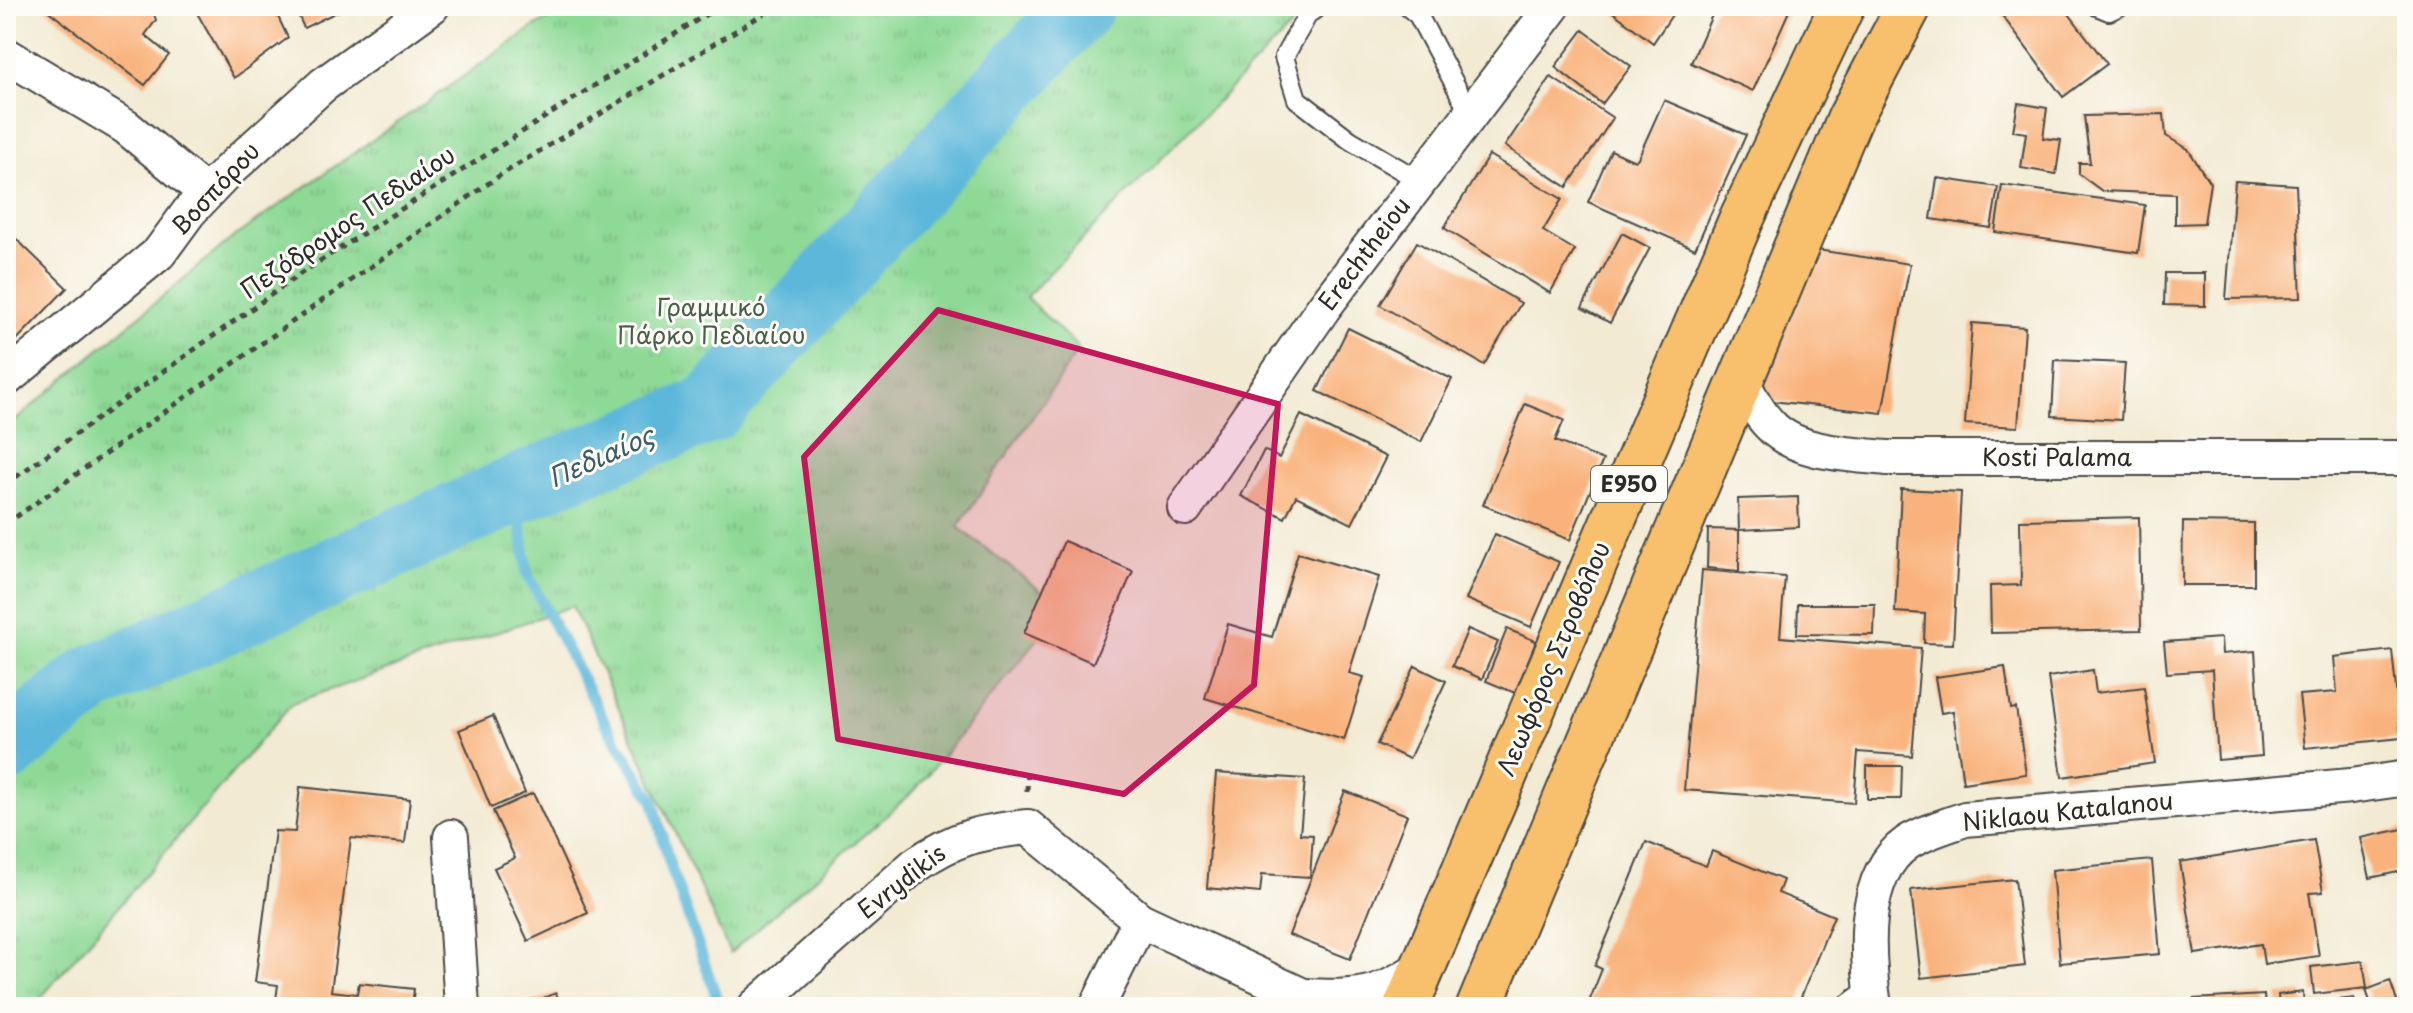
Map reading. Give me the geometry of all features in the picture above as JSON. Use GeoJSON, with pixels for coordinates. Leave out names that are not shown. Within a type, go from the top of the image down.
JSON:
{"type":"FeatureCollection","features":[{"type":"Feature","properties":{"kind":"main road","name":"Λεωφόρος Στροβόλου"},"geometry":{"type":"LineString","coordinates":[[1406,1007],[1741,220],[1842,6]]}},
{"type":"Feature","properties":{"kind":"main road","name":"E950"},"geometry":{"type":"LineString","coordinates":[[1479,1007],[1850,118],[1909,6]]}},
{"type":"Feature","properties":{"kind":"street","name":"Βοσπόρου"},"geometry":{"type":"LineString","coordinates":[[6,379],[159,253],[206,193],[323,85],[432,6]]}},
{"type":"Feature","properties":{"kind":"street","name":"Erechtheiou"},"geometry":{"type":"LineString","coordinates":[[1185,508],[1324,307],[1553,6]]}},
{"type":"Feature","properties":{"kind":"street"},"geometry":{"type":"LineString","coordinates":[[6,55],[126,127],[206,193]]}},
{"type":"Feature","properties":{"kind":"street","name":"Kosti Palama"},"geometry":{"type":"LineString","coordinates":[[1740,378],[1770,426],[1783,437],[1803,445],[1853,454],[1887,458],[2407,458]]}},
{"type":"Feature","properties":{"kind":"street","name":"Niklaou Katalanou"},"geometry":{"type":"LineString","coordinates":[[1863,1000],[1869,928],[1876,889],[1889,861],[1906,844],[1934,830],[1965,819],[2351,786],[2407,778]]}},
{"type":"Feature","properties":{"kind":"street","name":"Evrydikis"},"geometry":{"type":"LineString","coordinates":[[755,1007],[915,865],[968,835],[1028,827],[1140,920],[1309,1002]]}},
{"type":"Feature","properties":{"kind":"street"},"geometry":{"type":"LineString","coordinates":[[451,837],[462,1007]]}},
{"type":"Feature","properties":{"kind":"street"},"geometry":{"type":"LineString","coordinates":[[1097,1007],[1140,920]]}},
{"type":"Feature","properties":{"kind":"street"},"geometry":{"type":"LineString","coordinates":[[1309,1002],[1358,998],[1394,987],[1424,965]]}},
{"type":"Feature","properties":{"kind":"lane"},"geometry":{"type":"LineString","coordinates":[[1319,6],[1308,14],[1284,57],[1297,99],[1350,140],[1420,181]]}},
{"type":"Feature","properties":{"kind":"lane"},"geometry":{"type":"LineString","coordinates":[[1407,6],[1418,15],[1471,115]]}},
{"type":"Feature","properties":{"kind":"lane"},"geometry":{"type":"LineString","coordinates":[[2097,6],[2109,11],[2120,6]]}},
{"type":"Feature","properties":{"kind":"path","name":"Πεζόδρομος Πεδιαίου"},"geometry":{"type":"LineString","coordinates":[[6,484],[303,272],[719,6]]}},
{"type":"Feature","properties":{"kind":"path"},"geometry":{"type":"LineString","coordinates":[[6,524],[499,176],[776,6]]}},
{"type":"Feature","properties":{"kind":"highlighted area"},"geometry":{"type":"Polygon","coordinates":[[[938,310],[1278,404],[1254,685],[1124,794],[838,739],[804,457],[938,310]]]}},
{"type":"Feature","properties":{"kind":"green space","name":"Γραμμικό Πάρκο Πεδιαίου"},"geometry":{"type":"Polygon","coordinates":[[[572,6],[1311,6],[1026,297],[1079,349],[958,527],[1063,608],[915,790],[730,953],[572,606],[292,703],[33,1007],[6,1007],[6,428],[231,239],[534,27],[572,6]]]}},
{"type":"Feature","properties":{"kind":"building"},"geometry":{"type":"Polygon","coordinates":[[[42,6],[151,6],[156,20],[145,35],[169,55],[145,85],[42,6]]]}},
{"type":"Feature","properties":{"kind":"building"},"geometry":{"type":"Polygon","coordinates":[[[193,6],[273,6],[288,38],[234,78],[193,6]]]}},
{"type":"Feature","properties":{"kind":"building"},"geometry":{"type":"Polygon","coordinates":[[[294,6],[349,6],[304,28],[294,6]]]}},
{"type":"Feature","properties":{"kind":"building"},"geometry":{"type":"Polygon","coordinates":[[[1605,6],[1678,6],[1653,43],[1605,6]]]}},
{"type":"Feature","properties":{"kind":"building"},"geometry":{"type":"Polygon","coordinates":[[[1716,6],[1790,9],[1753,91],[1691,63],[1716,6]]]}},
{"type":"Feature","properties":{"kind":"building"},"geometry":{"type":"Polygon","coordinates":[[[1995,6],[2063,6],[2107,64],[2063,97],[1995,6]]]}},
{"type":"Feature","properties":{"kind":"building"},"geometry":{"type":"Polygon","coordinates":[[[1583,30],[1631,66],[1602,104],[1555,67],[1583,30]]]}},
{"type":"Feature","properties":{"kind":"building"},"geometry":{"type":"Polygon","coordinates":[[[1551,77],[1613,118],[1567,187],[1505,146],[1551,77]]]}},
{"type":"Feature","properties":{"kind":"building"},"geometry":{"type":"Polygon","coordinates":[[[1664,100],[1746,135],[1695,249],[1588,202],[1611,150],[1635,161],[1638,158],[1664,100]]]}},
{"type":"Feature","properties":{"kind":"building"},"geometry":{"type":"Polygon","coordinates":[[[2018,103],[2047,108],[2043,138],[2061,140],[2056,174],[2021,168],[2026,133],[2013,131],[2018,103]]]}},
{"type":"Feature","properties":{"kind":"building"},"geometry":{"type":"Polygon","coordinates":[[[2164,114],[2166,136],[2188,149],[2210,183],[2204,223],[2175,224],[2175,194],[2102,191],[2079,174],[2079,163],[2090,163],[2084,116],[2164,114]]]}},
{"type":"Feature","properties":{"kind":"building"},"geometry":{"type":"Polygon","coordinates":[[[1489,155],[1562,199],[1543,231],[1575,250],[1550,293],[1444,228],[1489,155]]]}},
{"type":"Feature","properties":{"kind":"building"},"geometry":{"type":"Polygon","coordinates":[[[1937,178],[1998,187],[1991,228],[1931,219],[1937,178]]]}},
{"type":"Feature","properties":{"kind":"building"},"geometry":{"type":"Polygon","coordinates":[[[2235,181],[2296,185],[2301,298],[2226,299],[2235,181]]]}},
{"type":"Feature","properties":{"kind":"building"},"geometry":{"type":"Polygon","coordinates":[[[2002,185],[2145,205],[2138,253],[1995,232],[2002,185]]]}},
{"type":"Feature","properties":{"kind":"building"},"geometry":{"type":"Polygon","coordinates":[[[6,229],[67,288],[6,351],[6,229]]]}},
{"type":"Feature","properties":{"kind":"building"},"geometry":{"type":"Polygon","coordinates":[[[1622,233],[1650,248],[1610,323],[1582,308],[1622,233]]]}},
{"type":"Feature","properties":{"kind":"building"},"geometry":{"type":"Polygon","coordinates":[[[1417,242],[1521,303],[1484,365],[1380,305],[1417,242]]]}},
{"type":"Feature","properties":{"kind":"building"},"geometry":{"type":"Polygon","coordinates":[[[1817,250],[1910,264],[1882,413],[1771,401],[1757,367],[1817,250]]]}},
{"type":"Feature","properties":{"kind":"building"},"geometry":{"type":"Polygon","coordinates":[[[2165,273],[2205,273],[2205,306],[2164,305],[2165,273]]]}},
{"type":"Feature","properties":{"kind":"building"},"geometry":{"type":"Polygon","coordinates":[[[1972,323],[2025,327],[2018,427],[1965,424],[1972,323]]]}},
{"type":"Feature","properties":{"kind":"building"},"geometry":{"type":"Polygon","coordinates":[[[1348,328],[1452,379],[1421,442],[1317,391],[1348,328]]]}},
{"type":"Feature","properties":{"kind":"building"},"geometry":{"type":"Polygon","coordinates":[[[2055,360],[2125,363],[2121,420],[2052,416],[2055,360]]]}},
{"type":"Feature","properties":{"kind":"building"},"geometry":{"type":"Polygon","coordinates":[[[1525,404],[1564,420],[1555,441],[1603,460],[1570,540],[1483,505],[1525,404]]]}},
{"type":"Feature","properties":{"kind":"building"},"geometry":{"type":"Polygon","coordinates":[[[1301,415],[1386,457],[1352,524],[1296,496],[1285,518],[1241,496],[1264,450],[1279,458],[1301,415]]]}},
{"type":"Feature","properties":{"kind":"building"},"geometry":{"type":"Polygon","coordinates":[[[1901,489],[1961,492],[1953,644],[1924,643],[1925,614],[1895,612],[1901,489]]]}},
{"type":"Feature","properties":{"kind":"building"},"geometry":{"type":"Polygon","coordinates":[[[1798,497],[1799,527],[1739,530],[1738,499],[1798,497]]]}},
{"type":"Feature","properties":{"kind":"building"},"geometry":{"type":"Polygon","coordinates":[[[2139,517],[2141,630],[1991,633],[1990,586],[2021,585],[2020,520],[2139,517]]]}},
{"type":"Feature","properties":{"kind":"building"},"geometry":{"type":"Polygon","coordinates":[[[2183,522],[2254,523],[2254,585],[2182,585],[2183,522]]]}},
{"type":"Feature","properties":{"kind":"building"},"geometry":{"type":"Polygon","coordinates":[[[1708,529],[1739,530],[1739,571],[1707,568],[1708,529]]]}},
{"type":"Feature","properties":{"kind":"building"},"geometry":{"type":"Polygon","coordinates":[[[1495,534],[1559,562],[1531,627],[1466,599],[1495,534]]]}},
{"type":"Feature","properties":{"kind":"building"},"geometry":{"type":"Polygon","coordinates":[[[1064,541],[1133,571],[1093,663],[1024,633],[1064,541]]]}},
{"type":"Feature","properties":{"kind":"building"},"geometry":{"type":"Polygon","coordinates":[[[1298,553],[1379,577],[1349,673],[1364,677],[1344,740],[1205,698],[1228,624],[1272,637],[1298,553]]]}},
{"type":"Feature","properties":{"kind":"building"},"geometry":{"type":"Polygon","coordinates":[[[1702,570],[1785,577],[1780,637],[1921,648],[1912,756],[1858,752],[1854,803],[1684,790],[1702,570]]]}},
{"type":"Feature","properties":{"kind":"building"},"geometry":{"type":"Polygon","coordinates":[[[1798,604],[1875,604],[1874,635],[1797,634],[1798,604]]]}},
{"type":"Feature","properties":{"kind":"building"},"geometry":{"type":"Polygon","coordinates":[[[1468,629],[1498,642],[1482,679],[1452,666],[1468,629]]]}},
{"type":"Feature","properties":{"kind":"building"},"geometry":{"type":"Polygon","coordinates":[[[1507,629],[1536,641],[1515,693],[1486,681],[1507,629]]]}},
{"type":"Feature","properties":{"kind":"building"},"geometry":{"type":"Polygon","coordinates":[[[2221,638],[2222,654],[2255,651],[2262,756],[2218,760],[2212,670],[2167,673],[2164,642],[2221,638]]]}},
{"type":"Feature","properties":{"kind":"building"},"geometry":{"type":"Polygon","coordinates":[[[2392,650],[2401,738],[2305,748],[2299,695],[2337,692],[2334,657],[2392,650]]]}},
{"type":"Feature","properties":{"kind":"building"},"geometry":{"type":"Polygon","coordinates":[[[1415,666],[1446,681],[1409,759],[1377,744],[1415,666]]]}},
{"type":"Feature","properties":{"kind":"building"},"geometry":{"type":"Polygon","coordinates":[[[2005,667],[2011,709],[2016,708],[2026,774],[1963,783],[1953,711],[1941,713],[1935,677],[2005,667]]]}},
{"type":"Feature","properties":{"kind":"building"},"geometry":{"type":"Polygon","coordinates":[[[2093,670],[2096,693],[2144,687],[2155,763],[2062,777],[2048,677],[2093,670]]]}},
{"type":"Feature","properties":{"kind":"building"},"geometry":{"type":"Polygon","coordinates":[[[493,716],[525,793],[491,808],[459,730],[493,716]]]}},
{"type":"Feature","properties":{"kind":"building"},"geometry":{"type":"Polygon","coordinates":[[[1867,766],[1902,766],[1901,799],[1867,799],[1867,766]]]}},
{"type":"Feature","properties":{"kind":"building"},"geometry":{"type":"Polygon","coordinates":[[[1216,773],[1305,779],[1300,834],[1313,835],[1310,877],[1262,874],[1260,893],[1207,888],[1216,773]]]}},
{"type":"Feature","properties":{"kind":"building"},"geometry":{"type":"Polygon","coordinates":[[[300,787],[410,799],[405,843],[351,838],[331,991],[357,994],[359,983],[414,989],[412,1007],[275,1007],[278,985],[255,982],[275,831],[295,832],[300,787]]]}},
{"type":"Feature","properties":{"kind":"building"},"geometry":{"type":"Polygon","coordinates":[[[1345,791],[1407,815],[1350,959],[1289,935],[1345,791]]]}},
{"type":"Feature","properties":{"kind":"building"},"geometry":{"type":"Polygon","coordinates":[[[533,793],[588,913],[528,941],[494,868],[515,858],[493,811],[533,793]]]}},
{"type":"Feature","properties":{"kind":"building"},"geometry":{"type":"Polygon","coordinates":[[[2407,828],[2407,870],[2370,878],[2361,838],[2407,828]]]}},
{"type":"Feature","properties":{"kind":"building"},"geometry":{"type":"Polygon","coordinates":[[[2314,840],[2323,892],[2309,893],[2319,956],[2264,964],[2261,944],[2195,954],[2180,862],[2314,840]]]}},
{"type":"Feature","properties":{"kind":"building"},"geometry":{"type":"Polygon","coordinates":[[[1646,842],[1706,866],[1712,851],[1783,880],[1778,893],[1834,916],[1797,1007],[1587,1007],[1602,969],[1595,966],[1646,842]]]}},
{"type":"Feature","properties":{"kind":"building"},"geometry":{"type":"Polygon","coordinates":[[[2152,860],[2160,954],[2060,963],[2052,870],[2152,860]]]}},
{"type":"Feature","properties":{"kind":"building"},"geometry":{"type":"Polygon","coordinates":[[[2015,879],[2025,966],[1921,978],[1911,890],[2015,879]]]}},
{"type":"Feature","properties":{"kind":"building"},"geometry":{"type":"Polygon","coordinates":[[[2363,961],[2367,988],[2314,994],[2311,967],[2363,961]]]}},
{"type":"Feature","properties":{"kind":"building"},"geometry":{"type":"Polygon","coordinates":[[[2390,981],[2399,1007],[2372,1007],[2366,990],[2390,981]]]}},
{"type":"Feature","properties":{"kind":"building"},"geometry":{"type":"Polygon","coordinates":[[[2303,992],[2304,1004],[2354,998],[2356,1007],[2279,1007],[2278,995],[2303,992]]]}},
{"type":"Feature","properties":{"kind":"building"},"geometry":{"type":"Polygon","coordinates":[[[556,993],[561,1007],[521,1007],[556,993]]]}},
{"type":"Feature","properties":{"kind":"building"},"geometry":{"type":"Polygon","coordinates":[[[2264,995],[2265,1007],[2194,1007],[2193,999],[2264,995]]]}},
{"type":"Feature","properties":{"kind":"waterway","name":"Πεδιαίος"},"geometry":{"type":"LineString","coordinates":[[6,749],[91,680],[517,489],[710,409],[1080,6]]}},
{"type":"Feature","properties":{"kind":"waterway"},"geometry":{"type":"LineString","coordinates":[[517,489],[527,573],[608,728],[653,800],[669,862],[720,1007]]}}]}
